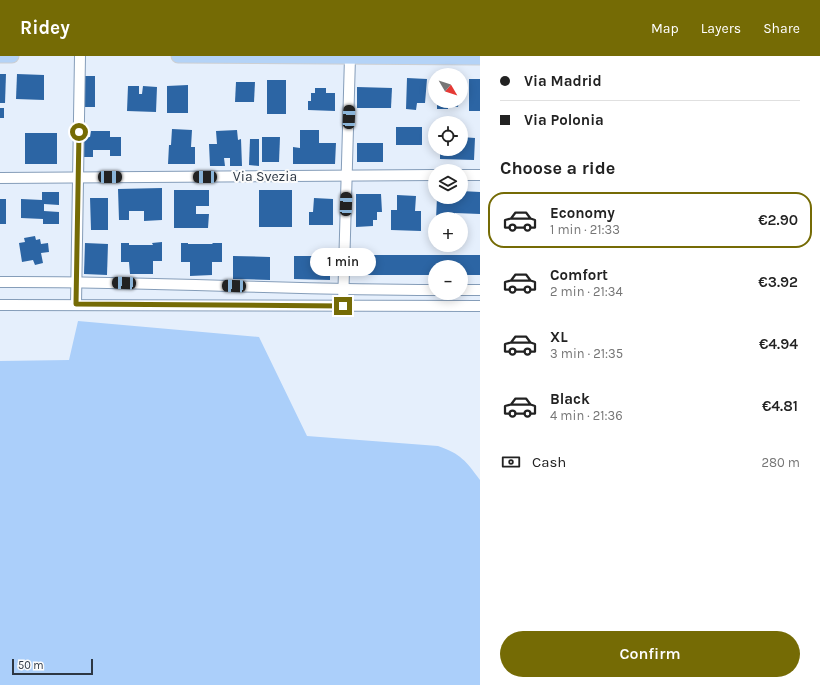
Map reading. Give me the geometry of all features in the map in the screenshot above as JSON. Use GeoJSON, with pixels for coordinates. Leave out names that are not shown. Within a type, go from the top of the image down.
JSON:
{"type":"FeatureCollection","features":[{"type":"Feature","properties":{"kind":"main road"},"geometry":{"type":"LineString","coordinates":[[0,56],[12,56]]}},
{"type":"Feature","properties":{"kind":"main road"},"geometry":{"type":"LineString","coordinates":[[178,56],[480,58]]}},
{"type":"Feature","properties":{"kind":"street"},"geometry":{"type":"LineString","coordinates":[[76,304],[80,56]]}},
{"type":"Feature","properties":{"kind":"street"},"geometry":{"type":"LineString","coordinates":[[343,306],[350,57]]}},
{"type":"Feature","properties":{"kind":"street","name":"Via Svezia"},"geometry":{"type":"LineString","coordinates":[[0,178],[428,175]]}},
{"type":"Feature","properties":{"kind":"street"},"geometry":{"type":"LineString","coordinates":[[468,175],[480,175]]}},
{"type":"Feature","properties":{"kind":"street"},"geometry":{"type":"LineString","coordinates":[[0,282],[76,282],[344,290],[428,290]]}},
{"type":"Feature","properties":{"kind":"street"},"geometry":{"type":"LineString","coordinates":[[468,290],[480,290]]}},
{"type":"Feature","properties":{"kind":"street"},"geometry":{"type":"LineString","coordinates":[[0,305],[480,306]]}},
{"type":"Feature","properties":{"kind":"shaded area"},"geometry":{"type":"Polygon","coordinates":[[[78,321],[259,337],[307,436],[438,446],[458,455],[480,480],[480,685],[0,685],[0,361],[69,360],[78,321]]]}},
{"type":"Feature","properties":{"kind":"building"},"geometry":{"type":"Polygon","coordinates":[[[0,74],[6,74],[5,103],[0,103],[0,74]]]}},
{"type":"Feature","properties":{"kind":"building"},"geometry":{"type":"Polygon","coordinates":[[[17,74],[44,75],[44,100],[16,99],[17,74]]]}},
{"type":"Feature","properties":{"kind":"building"},"geometry":{"type":"Polygon","coordinates":[[[82,76],[95,76],[95,107],[82,107],[82,76]]]}},
{"type":"Feature","properties":{"kind":"building"},"geometry":{"type":"Polygon","coordinates":[[[407,78],[427,79],[425,103],[417,103],[416,110],[406,109],[407,78]]]}},
{"type":"Feature","properties":{"kind":"building"},"geometry":{"type":"Polygon","coordinates":[[[469,79],[480,79],[480,111],[469,111],[469,79]]]}},
{"type":"Feature","properties":{"kind":"building"},"geometry":{"type":"Polygon","coordinates":[[[267,80],[286,80],[286,114],[267,114],[267,80]]]}},
{"type":"Feature","properties":{"kind":"building"},"geometry":{"type":"Polygon","coordinates":[[[236,82],[255,82],[254,102],[235,102],[236,82]]]}},
{"type":"Feature","properties":{"kind":"building"},"geometry":{"type":"Polygon","coordinates":[[[188,85],[188,113],[167,113],[167,86],[188,85]]]}},
{"type":"Feature","properties":{"kind":"building"},"geometry":{"type":"Polygon","coordinates":[[[128,86],[139,86],[139,94],[142,94],[143,86],[157,87],[156,112],[127,111],[128,86]]]}},
{"type":"Feature","properties":{"kind":"building"},"geometry":{"type":"Polygon","coordinates":[[[357,87],[392,88],[391,108],[357,108],[357,87]]]}},
{"type":"Feature","properties":{"kind":"building"},"geometry":{"type":"Polygon","coordinates":[[[315,88],[326,88],[326,93],[335,93],[335,111],[308,110],[308,101],[311,101],[311,93],[315,93],[315,88]]]}},
{"type":"Feature","properties":{"kind":"building"},"geometry":{"type":"Polygon","coordinates":[[[0,108],[4,108],[4,118],[0,118],[0,108]]]}},
{"type":"Feature","properties":{"kind":"building"},"geometry":{"type":"Polygon","coordinates":[[[437,108],[448,108],[448,109],[437,108]]]}},
{"type":"Feature","properties":{"kind":"building"},"geometry":{"type":"Polygon","coordinates":[[[396,127],[422,127],[422,145],[396,145],[396,127]]]}},
{"type":"Feature","properties":{"kind":"building"},"geometry":{"type":"Polygon","coordinates":[[[172,129],[192,130],[191,147],[195,147],[195,164],[168,164],[172,129]]]}},
{"type":"Feature","properties":{"kind":"building"},"geometry":{"type":"Polygon","coordinates":[[[237,130],[238,140],[241,139],[242,166],[230,166],[230,158],[224,158],[225,166],[210,166],[209,144],[217,144],[216,131],[237,130]]]}},
{"type":"Feature","properties":{"kind":"building"},"geometry":{"type":"Polygon","coordinates":[[[300,130],[319,130],[319,143],[336,143],[335,164],[293,164],[293,147],[300,148],[300,130]]]}},
{"type":"Feature","properties":{"kind":"building"},"geometry":{"type":"Polygon","coordinates":[[[91,131],[110,131],[110,137],[121,137],[121,156],[110,156],[110,150],[93,150],[93,157],[83,157],[84,137],[90,137],[91,131]]]}},
{"type":"Feature","properties":{"kind":"building"},"geometry":{"type":"Polygon","coordinates":[[[25,133],[57,133],[57,164],[25,164],[25,133]]]}},
{"type":"Feature","properties":{"kind":"building"},"geometry":{"type":"Polygon","coordinates":[[[262,137],[280,137],[279,162],[262,162],[262,137]]]}},
{"type":"Feature","properties":{"kind":"building"},"geometry":{"type":"Polygon","coordinates":[[[468,138],[475,138],[474,160],[440,159],[440,156],[468,156],[468,138]]]}},
{"type":"Feature","properties":{"kind":"building"},"geometry":{"type":"Polygon","coordinates":[[[250,139],[259,139],[259,166],[249,165],[250,139]]]}},
{"type":"Feature","properties":{"kind":"building"},"geometry":{"type":"Polygon","coordinates":[[[357,143],[383,143],[383,162],[357,162],[357,143]]]}},
{"type":"Feature","properties":{"kind":"building"},"geometry":{"type":"Polygon","coordinates":[[[162,188],[162,220],[144,221],[144,211],[129,211],[129,220],[119,220],[118,189],[162,188]]]}},
{"type":"Feature","properties":{"kind":"building"},"geometry":{"type":"Polygon","coordinates":[[[174,190],[209,190],[209,206],[196,206],[196,214],[209,214],[208,228],[174,228],[174,190]]]}},
{"type":"Feature","properties":{"kind":"building"},"geometry":{"type":"Polygon","coordinates":[[[259,190],[292,190],[292,227],[259,227],[259,190]]]}},
{"type":"Feature","properties":{"kind":"building"},"geometry":{"type":"Polygon","coordinates":[[[468,191],[480,192],[480,214],[468,214],[468,212],[436,212],[437,204],[468,204],[468,191]]]}},
{"type":"Feature","properties":{"kind":"building"},"geometry":{"type":"Polygon","coordinates":[[[42,192],[59,192],[59,205],[44,204],[44,211],[59,212],[59,224],[43,224],[43,219],[21,218],[21,199],[42,200],[42,192]]]}},
{"type":"Feature","properties":{"kind":"building"},"geometry":{"type":"Polygon","coordinates":[[[356,194],[381,194],[382,212],[377,212],[377,220],[373,220],[373,226],[356,227],[356,194]]]}},
{"type":"Feature","properties":{"kind":"building"},"geometry":{"type":"Polygon","coordinates":[[[397,195],[416,196],[415,211],[421,211],[421,231],[391,230],[391,210],[397,210],[397,195]]]}},
{"type":"Feature","properties":{"kind":"building"},"geometry":{"type":"Polygon","coordinates":[[[90,198],[108,198],[108,230],[91,230],[90,198]]]}},
{"type":"Feature","properties":{"kind":"building"},"geometry":{"type":"Polygon","coordinates":[[[314,198],[333,199],[333,225],[309,225],[309,212],[313,212],[314,198]]]}},
{"type":"Feature","properties":{"kind":"building"},"geometry":{"type":"Polygon","coordinates":[[[0,199],[6,199],[6,224],[0,224],[0,199]]]}},
{"type":"Feature","properties":{"kind":"building"},"geometry":{"type":"Polygon","coordinates":[[[35,236],[36,240],[40,239],[41,244],[48,243],[49,252],[41,253],[43,263],[35,265],[33,260],[22,262],[19,243],[25,242],[24,238],[35,236]]]}},
{"type":"Feature","properties":{"kind":"building"},"geometry":{"type":"Polygon","coordinates":[[[162,242],[162,261],[153,261],[153,274],[130,274],[129,262],[121,262],[121,243],[129,243],[129,245],[153,245],[152,243],[162,242]]]}},
{"type":"Feature","properties":{"kind":"building"},"geometry":{"type":"Polygon","coordinates":[[[85,243],[108,244],[107,275],[84,274],[85,243]]]}},
{"type":"Feature","properties":{"kind":"building"},"geometry":{"type":"Polygon","coordinates":[[[181,243],[222,243],[222,262],[212,262],[212,275],[190,276],[190,262],[181,262],[181,243]]]}},
{"type":"Feature","properties":{"kind":"building"},"geometry":{"type":"Polygon","coordinates":[[[357,255],[480,255],[480,275],[468,275],[468,260],[428,260],[428,275],[357,275],[357,255]]]}},
{"type":"Feature","properties":{"kind":"building"},"geometry":{"type":"Polygon","coordinates":[[[233,256],[270,257],[270,280],[233,279],[233,256]]]}},
{"type":"Feature","properties":{"kind":"building"},"geometry":{"type":"Polygon","coordinates":[[[294,256],[330,256],[330,280],[294,279],[294,256]]]}},
{"type":"Feature","properties":{"kind":"route"},"geometry":{"type":"LineString","coordinates":[[79,132],[76,304],[343,306]]}}]}
